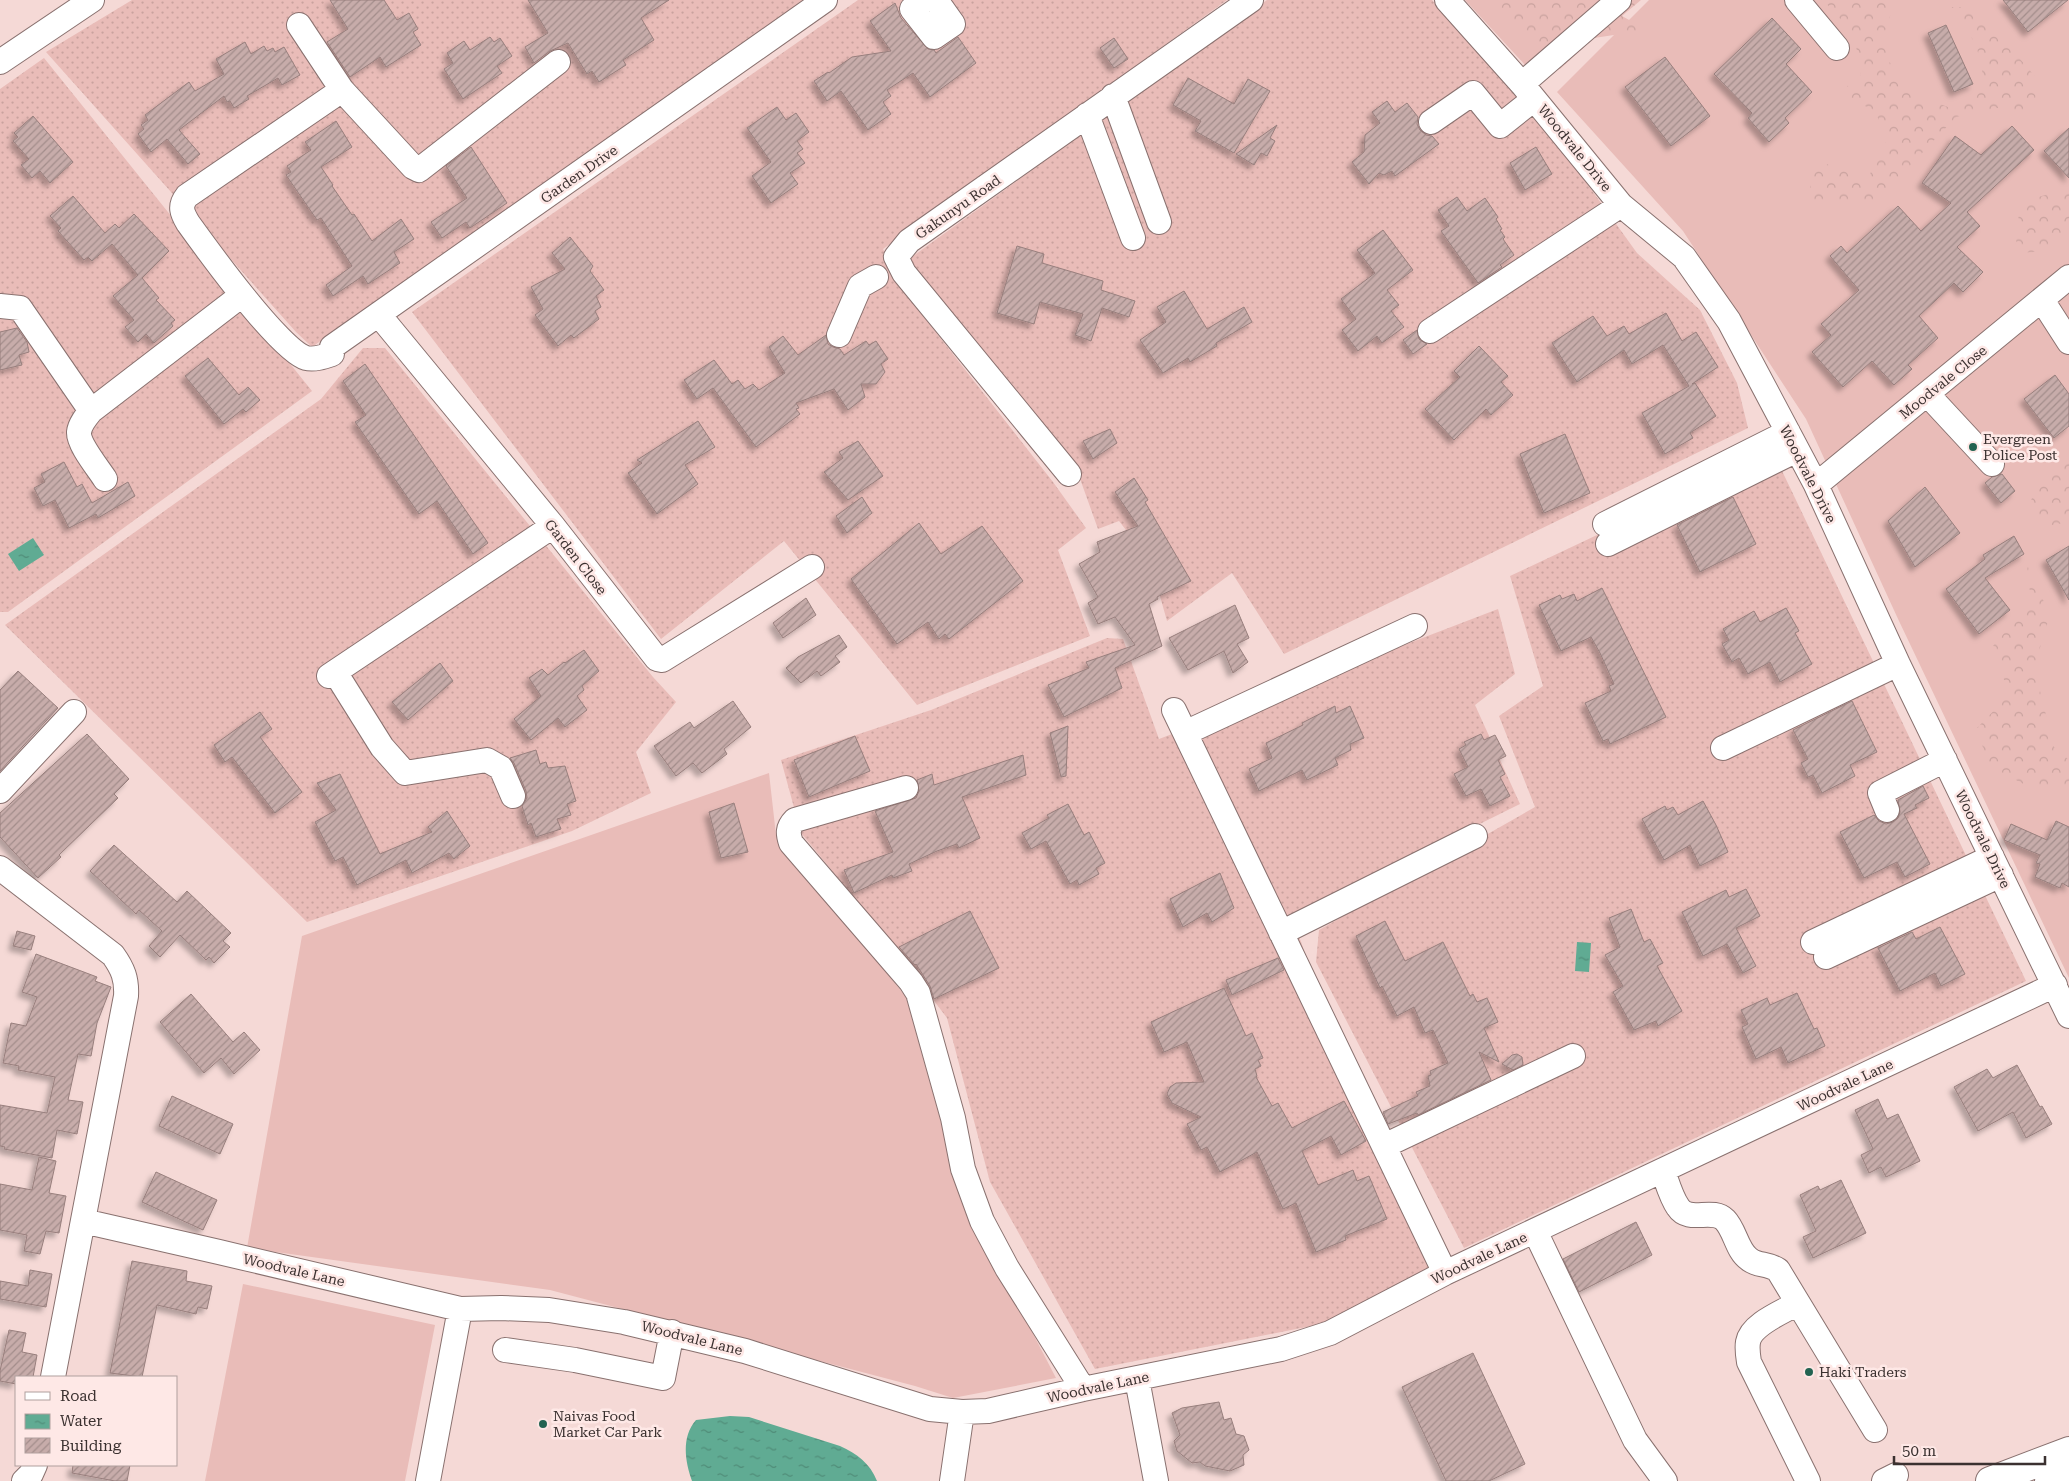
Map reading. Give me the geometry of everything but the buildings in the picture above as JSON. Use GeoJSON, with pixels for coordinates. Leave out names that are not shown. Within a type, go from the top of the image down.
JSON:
{"type":"FeatureCollection","features":[{"type":"Feature","properties":{"kind":"highway"},"geometry":{"type":"LineString","coordinates":[[1990,1481],[2069,1450]]}},
{"type":"Feature","properties":{"kind":"highway"},"geometry":{"type":"LineString","coordinates":[[2049,1481],[2069,1475]]}},
{"type":"Feature","properties":{"kind":"street","name":"Garden Drive"},"geometry":{"type":"LineString","coordinates":[[242,295],[296,353],[305,358],[320,358],[332,354],[332,347],[825,0]]}},
{"type":"Feature","properties":{"kind":"street"},"geometry":{"type":"LineString","coordinates":[[924,0],[912,9],[934,37],[953,24],[936,0]]}},
{"type":"Feature","properties":{"kind":"street","name":"Gakunyu Road"},"geometry":{"type":"LineString","coordinates":[[887,269],[908,242],[1251,0]]}},
{"type":"Feature","properties":{"kind":"street","name":"Woodvale Drive"},"geometry":{"type":"LineString","coordinates":[[1447,0],[1528,91],[1621,204],[1684,257],[1729,322],[1816,485],[1898,664],[2069,1016]]}},
{"type":"Feature","properties":{"kind":"street"},"geometry":{"type":"LineString","coordinates":[[1431,122],[1472,93],[1500,126],[1528,91],[1619,0]]}},
{"type":"Feature","properties":{"kind":"street"},"geometry":{"type":"LineString","coordinates":[[1797,0],[1837,48]]}},
{"type":"Feature","properties":{"kind":"street"},"geometry":{"type":"LineString","coordinates":[[0,62],[81,3]]}},
{"type":"Feature","properties":{"kind":"street"},"geometry":{"type":"LineString","coordinates":[[299,26],[342,90],[413,167],[419,170],[558,62]]}},
{"type":"Feature","properties":{"kind":"street"},"geometry":{"type":"LineString","coordinates":[[105,479],[83,445],[79,434],[82,423],[91,411],[242,295],[188,223],[181,210],[183,202],[187,196],[342,90]]}},
{"type":"Feature","properties":{"kind":"street"},"geometry":{"type":"LineString","coordinates":[[1113,96],[1159,222]]}},
{"type":"Feature","properties":{"kind":"street"},"geometry":{"type":"LineString","coordinates":[[1087,115],[1133,238]]}},
{"type":"Feature","properties":{"kind":"street"},"geometry":{"type":"LineString","coordinates":[[1430,331],[1621,204]]}},
{"type":"Feature","properties":{"kind":"street"},"geometry":{"type":"LineString","coordinates":[[839,335],[860,286],[887,269],[904,273],[1069,474]]}},
{"type":"Feature","properties":{"kind":"street","name":"Moodvale Close"},"geometry":{"type":"LineString","coordinates":[[1816,485],[1928,395],[2069,277]]}},
{"type":"Feature","properties":{"kind":"street"},"geometry":{"type":"LineString","coordinates":[[2042,300],[2069,342]]}},
{"type":"Feature","properties":{"kind":"street"},"geometry":{"type":"LineString","coordinates":[[0,306],[20,308],[91,411]]}},
{"type":"Feature","properties":{"kind":"street","name":"Garden Close"},"geometry":{"type":"LineString","coordinates":[[379,315],[552,526],[654,657],[659,660],[662,660],[812,567]]}},
{"type":"Feature","properties":{"kind":"street"},"geometry":{"type":"LineString","coordinates":[[1928,395],[1992,464]]}},
{"type":"Feature","properties":{"kind":"street"},"geometry":{"type":"LineString","coordinates":[[1606,534],[1792,441]]}},
{"type":"Feature","properties":{"kind":"street"},"geometry":{"type":"LineString","coordinates":[[512,796],[501,768],[487,760],[405,773],[382,746],[332,674],[552,526]]}},
{"type":"Feature","properties":{"kind":"street"},"geometry":{"type":"LineString","coordinates":[[1185,733],[1415,626]]}},
{"type":"Feature","properties":{"kind":"street"},"geometry":{"type":"LineString","coordinates":[[1723,748],[1898,664]]}},
{"type":"Feature","properties":{"kind":"street"},"geometry":{"type":"LineString","coordinates":[[1174,710],[1445,1273]]}},
{"type":"Feature","properties":{"kind":"street"},"geometry":{"type":"LineString","coordinates":[[0,792],[74,712]]}},
{"type":"Feature","properties":{"kind":"street"},"geometry":{"type":"LineString","coordinates":[[1887,810],[1880,793],[1945,760]]}},
{"type":"Feature","properties":{"kind":"street"},"geometry":{"type":"LineString","coordinates":[[906,788],[794,820],[790,825],[788,834],[791,843],[911,982],[918,993],[953,1118],[963,1169],[982,1221],[1007,1268],[1083,1389]]}},
{"type":"Feature","properties":{"kind":"street"},"geometry":{"type":"LineString","coordinates":[[1281,933],[1474,836]]}},
{"type":"Feature","properties":{"kind":"street"},"geometry":{"type":"LineString","coordinates":[[1820,950],[1997,866]]}},
{"type":"Feature","properties":{"kind":"street"},"geometry":{"type":"LineString","coordinates":[[0,868],[113,955],[122,968],[127,981],[126,996],[52,1376]]}},
{"type":"Feature","properties":{"kind":"street","name":"Woodvale Lane"},"geometry":{"type":"LineString","coordinates":[[83,1221],[460,1309],[549,1310],[672,1332],[745,1351],[930,1409],[962,1412],[988,1411],[1083,1389],[1280,1349],[1322,1336],[1445,1273],[2055,986]]}},
{"type":"Feature","properties":{"kind":"street"},"geometry":{"type":"LineString","coordinates":[[1384,1146],[1573,1056]]}},
{"type":"Feature","properties":{"kind":"street"},"geometry":{"type":"LineString","coordinates":[[1662,1171],[1678,1208],[1693,1216],[1716,1214],[1725,1220],[1747,1258],[1755,1263],[1769,1264],[1778,1270],[1875,1430]]}},
{"type":"Feature","properties":{"kind":"street"},"geometry":{"type":"LineString","coordinates":[[1534,1231],[1635,1440],[1665,1481]]}},
{"type":"Feature","properties":{"kind":"street"},"geometry":{"type":"LineString","coordinates":[[1798,1303],[1754,1328],[1748,1341],[1748,1353],[1749,1362],[1808,1481]]}},
{"type":"Feature","properties":{"kind":"street"},"geometry":{"type":"LineString","coordinates":[[428,1481],[460,1309]]}},
{"type":"Feature","properties":{"kind":"street"},"geometry":{"type":"LineString","coordinates":[[505,1350],[575,1360],[663,1378],[672,1332]]}},
{"type":"Feature","properties":{"kind":"street"},"geometry":{"type":"LineString","coordinates":[[1137,1379],[1156,1481]]}},
{"type":"Feature","properties":{"kind":"street"},"geometry":{"type":"LineString","coordinates":[[952,1481],[962,1412]]}},
{"type":"Feature","properties":{"kind":"street"},"geometry":{"type":"LineString","coordinates":[[24,1481],[31,1474],[35,1466]]}},
{"type":"Feature","properties":{"kind":"green space"},"geometry":{"type":"Polygon","coordinates":[[[132,0],[806,0],[312,347],[296,332],[46,52],[132,0]]]}},
{"type":"Feature","properties":{"kind":"green space"},"geometry":{"type":"Polygon","coordinates":[[[858,0],[1227,0],[883,249],[905,293],[1053,482],[1086,528],[1058,550],[1090,636],[917,705],[784,541],[661,639],[412,312],[858,0]]]}},
{"type":"Feature","properties":{"kind":"green space"},"geometry":{"type":"Polygon","coordinates":[[[1267,0],[1432,0],[1557,142],[1637,253],[1700,310],[1737,383],[1748,428],[1284,654],[1232,573],[1167,621],[1150,561],[1119,521],[1098,529],[1079,476],[909,259],[1267,0]]]}},
{"type":"Feature","properties":{"kind":"green space"},"geometry":{"type":"Polygon","coordinates":[[[1465,0],[1602,0],[1526,66],[1465,0]]]}},
{"type":"Feature","properties":{"kind":"green space"},"geometry":{"type":"Polygon","coordinates":[[[1483,0],[1641,0],[1622,16],[1647,30],[1594,38],[1560,69],[1483,0]]]}},
{"type":"Feature","properties":{"kind":"green space"},"geometry":{"type":"Polygon","coordinates":[[[1649,0],[2069,0],[2069,978],[1899,621],[1806,419],[1683,231],[1557,92],[1649,0]]]}},
{"type":"Feature","properties":{"kind":"green space"},"geometry":{"type":"Polygon","coordinates":[[[1823,0],[1895,0],[1883,38],[1888,60],[1913,94],[1948,107],[1986,88],[1976,44],[1950,7],[1965,7],[2002,38],[2038,80],[2033,113],[1997,108],[1956,117],[1873,205],[1808,202],[1814,159],[1867,180],[1887,140],[1875,111],[1839,93],[1861,75],[1854,34],[1823,0]]]}},
{"type":"Feature","properties":{"kind":"green space"},"geometry":{"type":"Polygon","coordinates":[[[44,58],[312,391],[8,612],[0,612],[0,89],[44,58]]]}},
{"type":"Feature","properties":{"kind":"green space"},"geometry":{"type":"Polygon","coordinates":[[[2069,181],[2069,235],[2049,251],[2015,253],[2020,202],[2056,192],[2069,181]]]}},
{"type":"Feature","properties":{"kind":"green space"},"geometry":{"type":"Polygon","coordinates":[[[363,348],[385,348],[653,677],[676,702],[636,752],[651,793],[572,831],[307,922],[5,625],[321,399],[363,348]]]}},
{"type":"Feature","properties":{"kind":"green space"},"geometry":{"type":"Polygon","coordinates":[[[1773,452],[2026,981],[1464,1248],[1316,962],[1319,930],[1535,807],[1499,716],[1543,686],[1510,576],[1773,452]]]}},
{"type":"Feature","properties":{"kind":"green space"},"geometry":{"type":"Polygon","coordinates":[[[2069,455],[2069,522],[2041,527],[2027,506],[2050,471],[2069,455]]]}},
{"type":"Feature","properties":{"kind":"green space"},"geometry":{"type":"Polygon","coordinates":[[[2027,565],[2050,615],[2034,667],[2054,747],[2069,760],[2069,787],[2038,792],[1990,766],[1976,729],[2009,695],[1993,646],[2031,602],[2027,565]]]}},
{"type":"Feature","properties":{"kind":"green space"},"geometry":{"type":"Polygon","coordinates":[[[1498,609],[1515,674],[1475,705],[1520,804],[1292,917],[1318,989],[1451,1256],[1321,1324],[1095,1369],[990,1182],[947,1018],[876,924],[801,833],[781,760],[931,710],[1107,638],[1123,639],[1159,739],[1498,609]]]}},
{"type":"Feature","properties":{"kind":"green space"},"geometry":{"type":"Polygon","coordinates":[[[769,773],[776,835],[906,997],[962,1197],[1056,1378],[953,1398],[915,1386],[550,1290],[247,1248],[302,936],[769,773]]]}},
{"type":"Feature","properties":{"kind":"green space"},"geometry":{"type":"Polygon","coordinates":[[[243,1284],[435,1325],[405,1481],[205,1481],[243,1284]]]}},
{"type":"Feature","properties":{"kind":"water"},"geometry":{"type":"Polygon","coordinates":[[[33,538],[44,555],[19,571],[8,554],[33,538]]]}},
{"type":"Feature","properties":{"kind":"water"},"geometry":{"type":"Polygon","coordinates":[[[1577,942],[1591,943],[1589,972],[1575,971],[1577,942]]]}},
{"type":"Feature","properties":{"kind":"water"},"geometry":{"type":"Polygon","coordinates":[[[730,1416],[749,1417],[840,1446],[862,1460],[871,1469],[877,1481],[692,1481],[686,1458],[686,1442],[691,1427],[696,1420],[730,1416]]]}},
{"type":"Feature","properties":{"kind":"place","name":"Evergreen Police Post"},"geometry":{"type":"Point","coordinates":[1973,447]}},
{"type":"Feature","properties":{"kind":"place","name":"Haki Traders"},"geometry":{"type":"Point","coordinates":[1809,1372]}},
{"type":"Feature","properties":{"kind":"place","name":"Naivas Food Market Car Park"},"geometry":{"type":"Point","coordinates":[543,1424]}}]}
